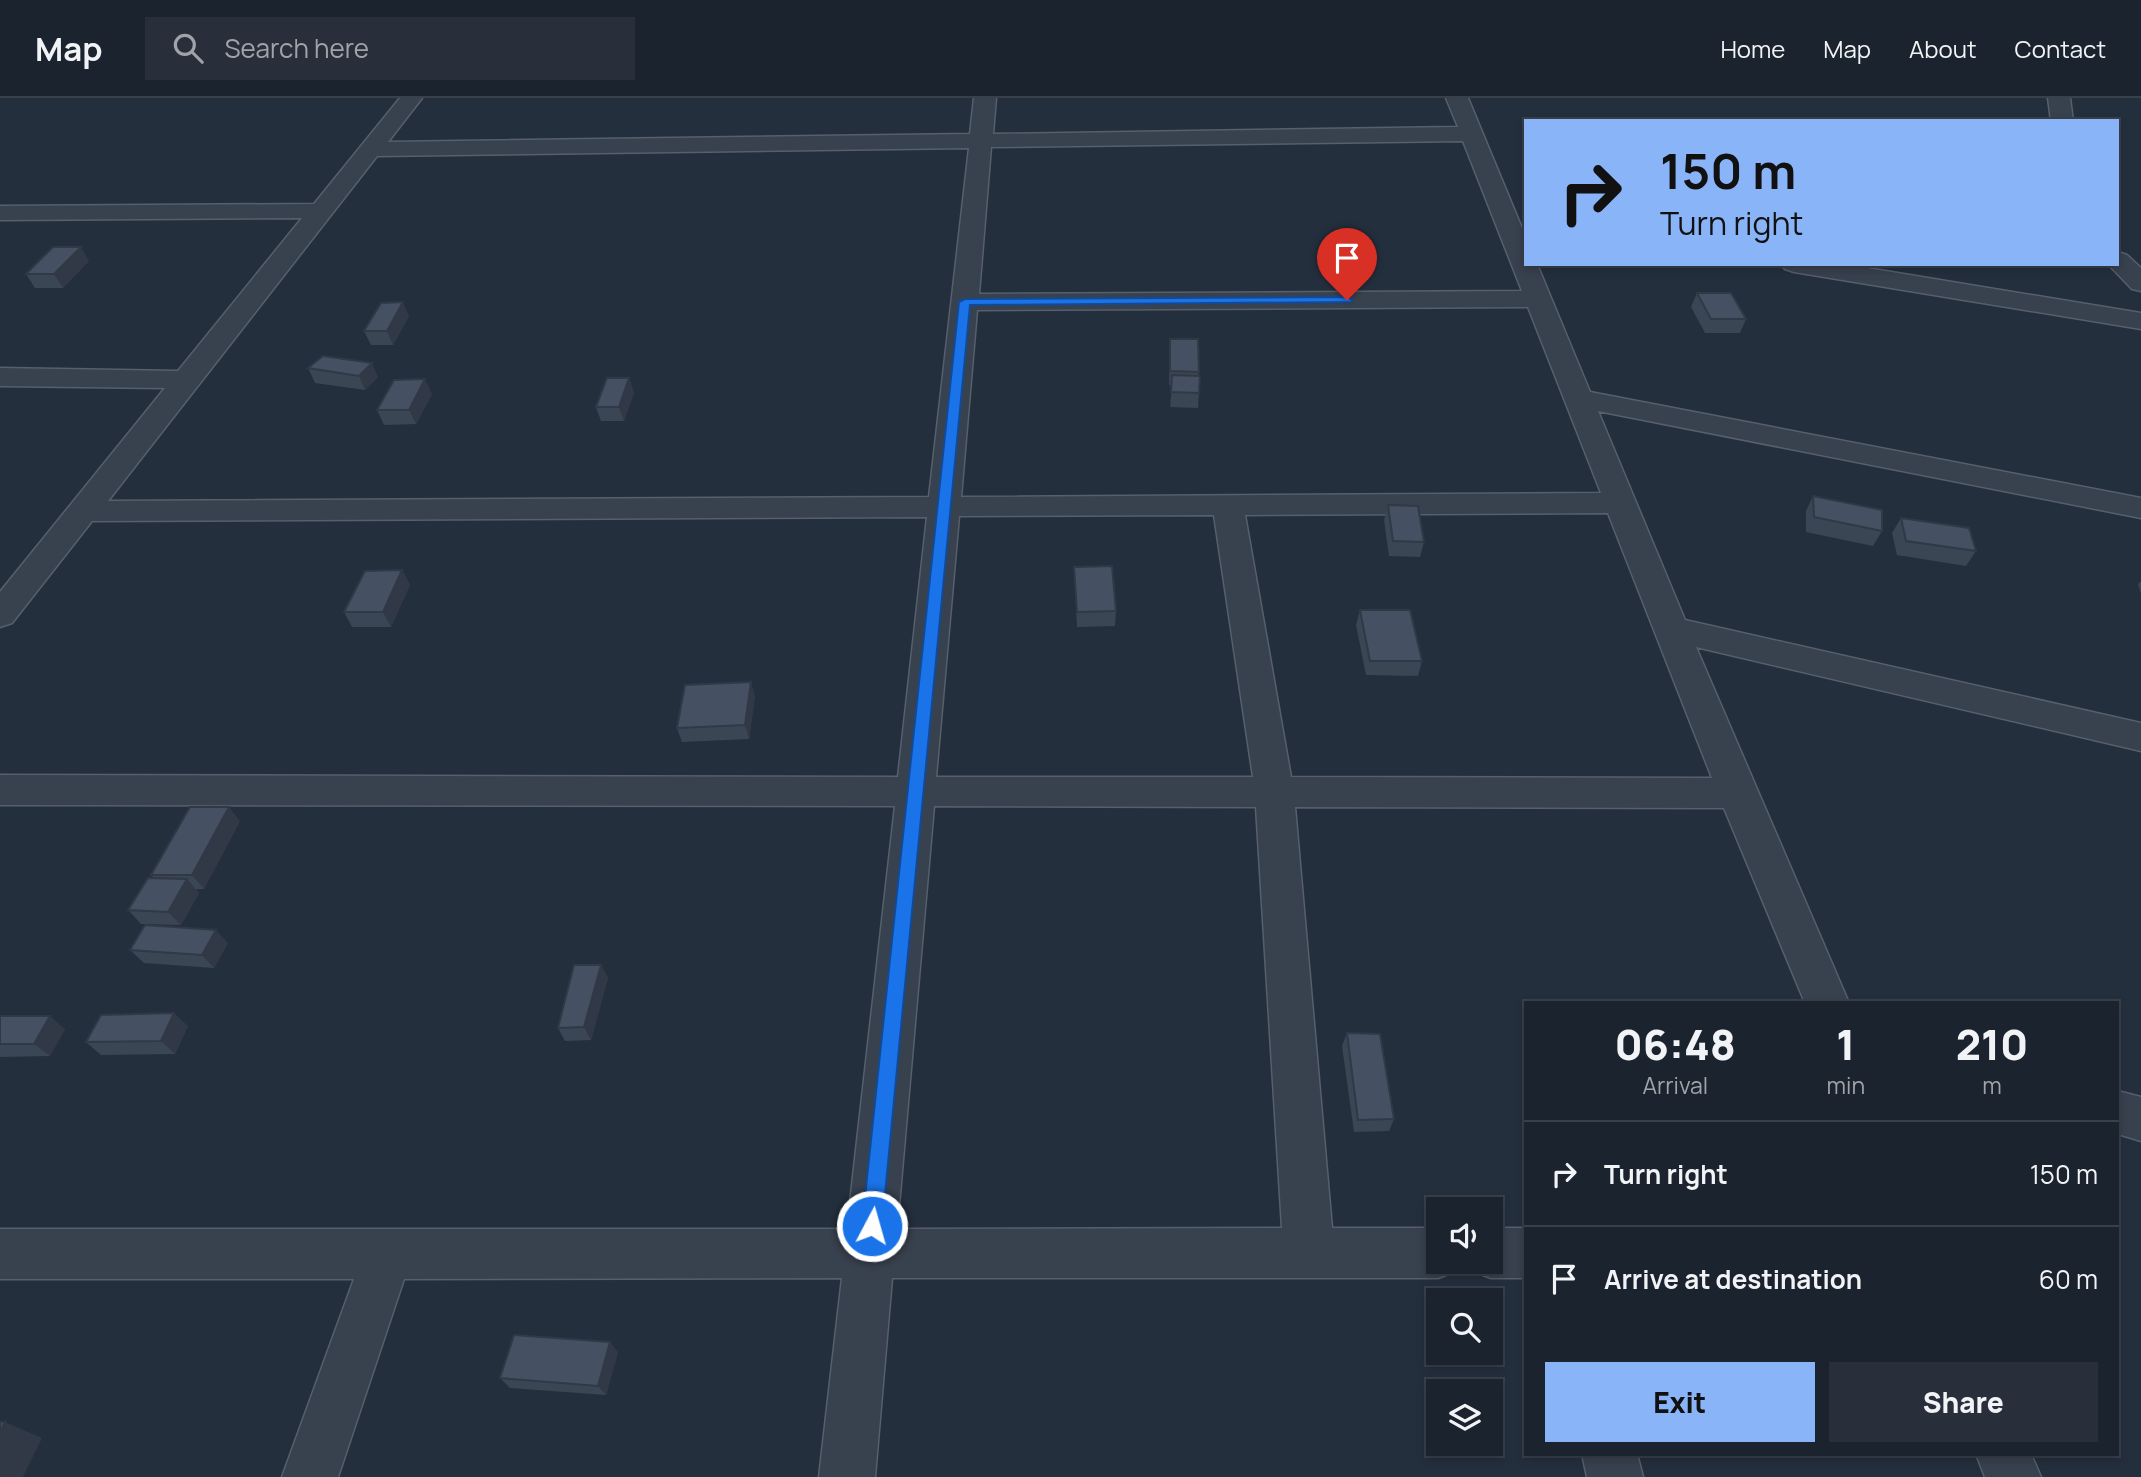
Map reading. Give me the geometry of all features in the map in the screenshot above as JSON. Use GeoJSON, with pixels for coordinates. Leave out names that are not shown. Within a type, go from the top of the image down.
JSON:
{"type":"FeatureCollection","features":[{"type":"Feature","properties":{"kind":"street"},"geometry":{"type":"LineString","coordinates":[[0,615],[411,98]]}},
{"type":"Feature","properties":{"kind":"street"},"geometry":{"type":"LineString","coordinates":[[847,1477],[985,98]]}},
{"type":"Feature","properties":{"kind":"street"},"geometry":{"type":"LineString","coordinates":[[1457,98],[1471,134],[1515,219],[1524,250]]}},
{"type":"Feature","properties":{"kind":"street"},"geometry":{"type":"LineString","coordinates":[[2059,98],[2062,119]]}},
{"type":"Feature","properties":{"kind":"street"},"geometry":{"type":"LineString","coordinates":[[371,149],[1471,134]]}},
{"type":"Feature","properties":{"kind":"street"},"geometry":{"type":"LineString","coordinates":[[0,213],[322,211]]}},
{"type":"Feature","properties":{"kind":"street"},"geometry":{"type":"LineString","coordinates":[[2119,261],[2141,283]]}},
{"type":"Feature","properties":{"kind":"street"},"geometry":{"type":"LineString","coordinates":[[1529,266],[1538,299],[1737,793],[1826,1001]]}},
{"type":"Feature","properties":{"kind":"street"},"geometry":{"type":"LineString","coordinates":[[1806,266],[2141,321]]}},
{"type":"Feature","properties":{"kind":"street"},"geometry":{"type":"LineString","coordinates":[[965,302],[1538,299]]}},
{"type":"Feature","properties":{"kind":"street"},"geometry":{"type":"LineString","coordinates":[[0,377],[187,380]]}},
{"type":"Feature","properties":{"kind":"street"},"geometry":{"type":"LineString","coordinates":[[1578,398],[2141,508]]}},
{"type":"Feature","properties":{"kind":"street"},"geometry":{"type":"LineString","coordinates":[[83,511],[1620,503]]}},
{"type":"Feature","properties":{"kind":"street"},"geometry":{"type":"LineString","coordinates":[[1228,505],[1274,792],[1310,1254]]}},
{"type":"Feature","properties":{"kind":"street"},"geometry":{"type":"LineString","coordinates":[[1671,629],[2141,737]]}},
{"type":"Feature","properties":{"kind":"street"},"geometry":{"type":"LineString","coordinates":[[0,790],[1737,793]]}},
{"type":"Feature","properties":{"kind":"street"},"geometry":{"type":"LineString","coordinates":[[2119,1113],[2141,1119]]}},
{"type":"Feature","properties":{"kind":"street"},"geometry":{"type":"LineString","coordinates":[[310,1477],[388,1253]]}},
{"type":"Feature","properties":{"kind":"street"},"geometry":{"type":"LineString","coordinates":[[0,1254],[1426,1253]]}},
{"type":"Feature","properties":{"kind":"street"},"geometry":{"type":"LineString","coordinates":[[1503,1253],[1524,1253]]}},
{"type":"Feature","properties":{"kind":"street"},"geometry":{"type":"LineString","coordinates":[[1610,1456],[1615,1477]]}},
{"type":"Feature","properties":{"kind":"street"},"geometry":{"type":"LineString","coordinates":[[2004,1456],[2012,1477]]}},
{"type":"Feature","properties":{"kind":"building"},"geometry":{"type":"Polygon","coordinates":[[[53,247],[81,247],[54,274],[26,274],[53,247]]]}},
{"type":"Feature","properties":{"kind":"building"},"geometry":{"type":"Polygon","coordinates":[[[1697,293],[1731,293],[1746,319],[1711,319],[1697,293]]]}},
{"type":"Feature","properties":{"kind":"building"},"geometry":{"type":"Polygon","coordinates":[[[403,302],[387,331],[364,331],[381,303],[403,302]]]}},
{"type":"Feature","properties":{"kind":"building"},"geometry":{"type":"Polygon","coordinates":[[[1170,339],[1198,339],[1199,372],[1170,371],[1170,339]]]}},
{"type":"Feature","properties":{"kind":"building"},"geometry":{"type":"Polygon","coordinates":[[[323,356],[372,363],[359,376],[308,368],[323,356]]]}},
{"type":"Feature","properties":{"kind":"building"},"geometry":{"type":"Polygon","coordinates":[[[1172,375],[1200,376],[1199,393],[1171,392],[1172,375]]]}},
{"type":"Feature","properties":{"kind":"building"},"geometry":{"type":"Polygon","coordinates":[[[607,378],[629,378],[619,407],[596,407],[607,378]]]}},
{"type":"Feature","properties":{"kind":"building"},"geometry":{"type":"Polygon","coordinates":[[[425,379],[409,410],[377,410],[394,380],[425,379]]]}},
{"type":"Feature","properties":{"kind":"building"},"geometry":{"type":"Polygon","coordinates":[[[1813,496],[1882,510],[1882,531],[1814,517],[1813,496]]]}},
{"type":"Feature","properties":{"kind":"building"},"geometry":{"type":"Polygon","coordinates":[[[1388,505],[1418,506],[1424,542],[1393,541],[1388,505]]]}},
{"type":"Feature","properties":{"kind":"building"},"geometry":{"type":"Polygon","coordinates":[[[1901,518],[1969,528],[1976,551],[1906,541],[1901,518]]]}},
{"type":"Feature","properties":{"kind":"building"},"geometry":{"type":"Polygon","coordinates":[[[1112,566],[1116,611],[1077,612],[1074,567],[1112,566]]]}},
{"type":"Feature","properties":{"kind":"building"},"geometry":{"type":"Polygon","coordinates":[[[402,570],[383,612],[344,612],[365,571],[402,570]]]}},
{"type":"Feature","properties":{"kind":"building"},"geometry":{"type":"Polygon","coordinates":[[[1360,610],[1410,610],[1422,661],[1370,661],[1360,610]]]}},
{"type":"Feature","properties":{"kind":"building"},"geometry":{"type":"Polygon","coordinates":[[[751,682],[745,725],[677,728],[685,685],[751,682]]]}},
{"type":"Feature","properties":{"kind":"building"},"geometry":{"type":"Polygon","coordinates":[[[190,807],[229,807],[192,875],[151,875],[190,807]]]}},
{"type":"Feature","properties":{"kind":"building"},"geometry":{"type":"Polygon","coordinates":[[[148,878],[187,879],[168,912],[128,910],[148,878]]]}},
{"type":"Feature","properties":{"kind":"building"},"geometry":{"type":"Polygon","coordinates":[[[145,925],[216,930],[202,955],[130,950],[145,925]]]}},
{"type":"Feature","properties":{"kind":"building"},"geometry":{"type":"Polygon","coordinates":[[[574,965],[601,965],[584,1027],[558,1028],[574,965]]]}},
{"type":"Feature","properties":{"kind":"building"},"geometry":{"type":"Polygon","coordinates":[[[174,1013],[161,1041],[86,1042],[101,1015],[174,1013]]]}},
{"type":"Feature","properties":{"kind":"building"},"geometry":{"type":"Polygon","coordinates":[[[0,1016],[50,1016],[34,1044],[0,1044],[0,1016]]]}},
{"type":"Feature","properties":{"kind":"building"},"geometry":{"type":"Polygon","coordinates":[[[1347,1033],[1380,1034],[1394,1119],[1358,1120],[1347,1033]]]}},
{"type":"Feature","properties":{"kind":"building"},"geometry":{"type":"Polygon","coordinates":[[[514,1335],[610,1342],[598,1386],[500,1378],[514,1335]]]}},
{"type":"Feature","properties":{"kind":"route"},"geometry":{"type":"LineString","coordinates":[[872,1226],[965,302],[1347,300]]}}]}
